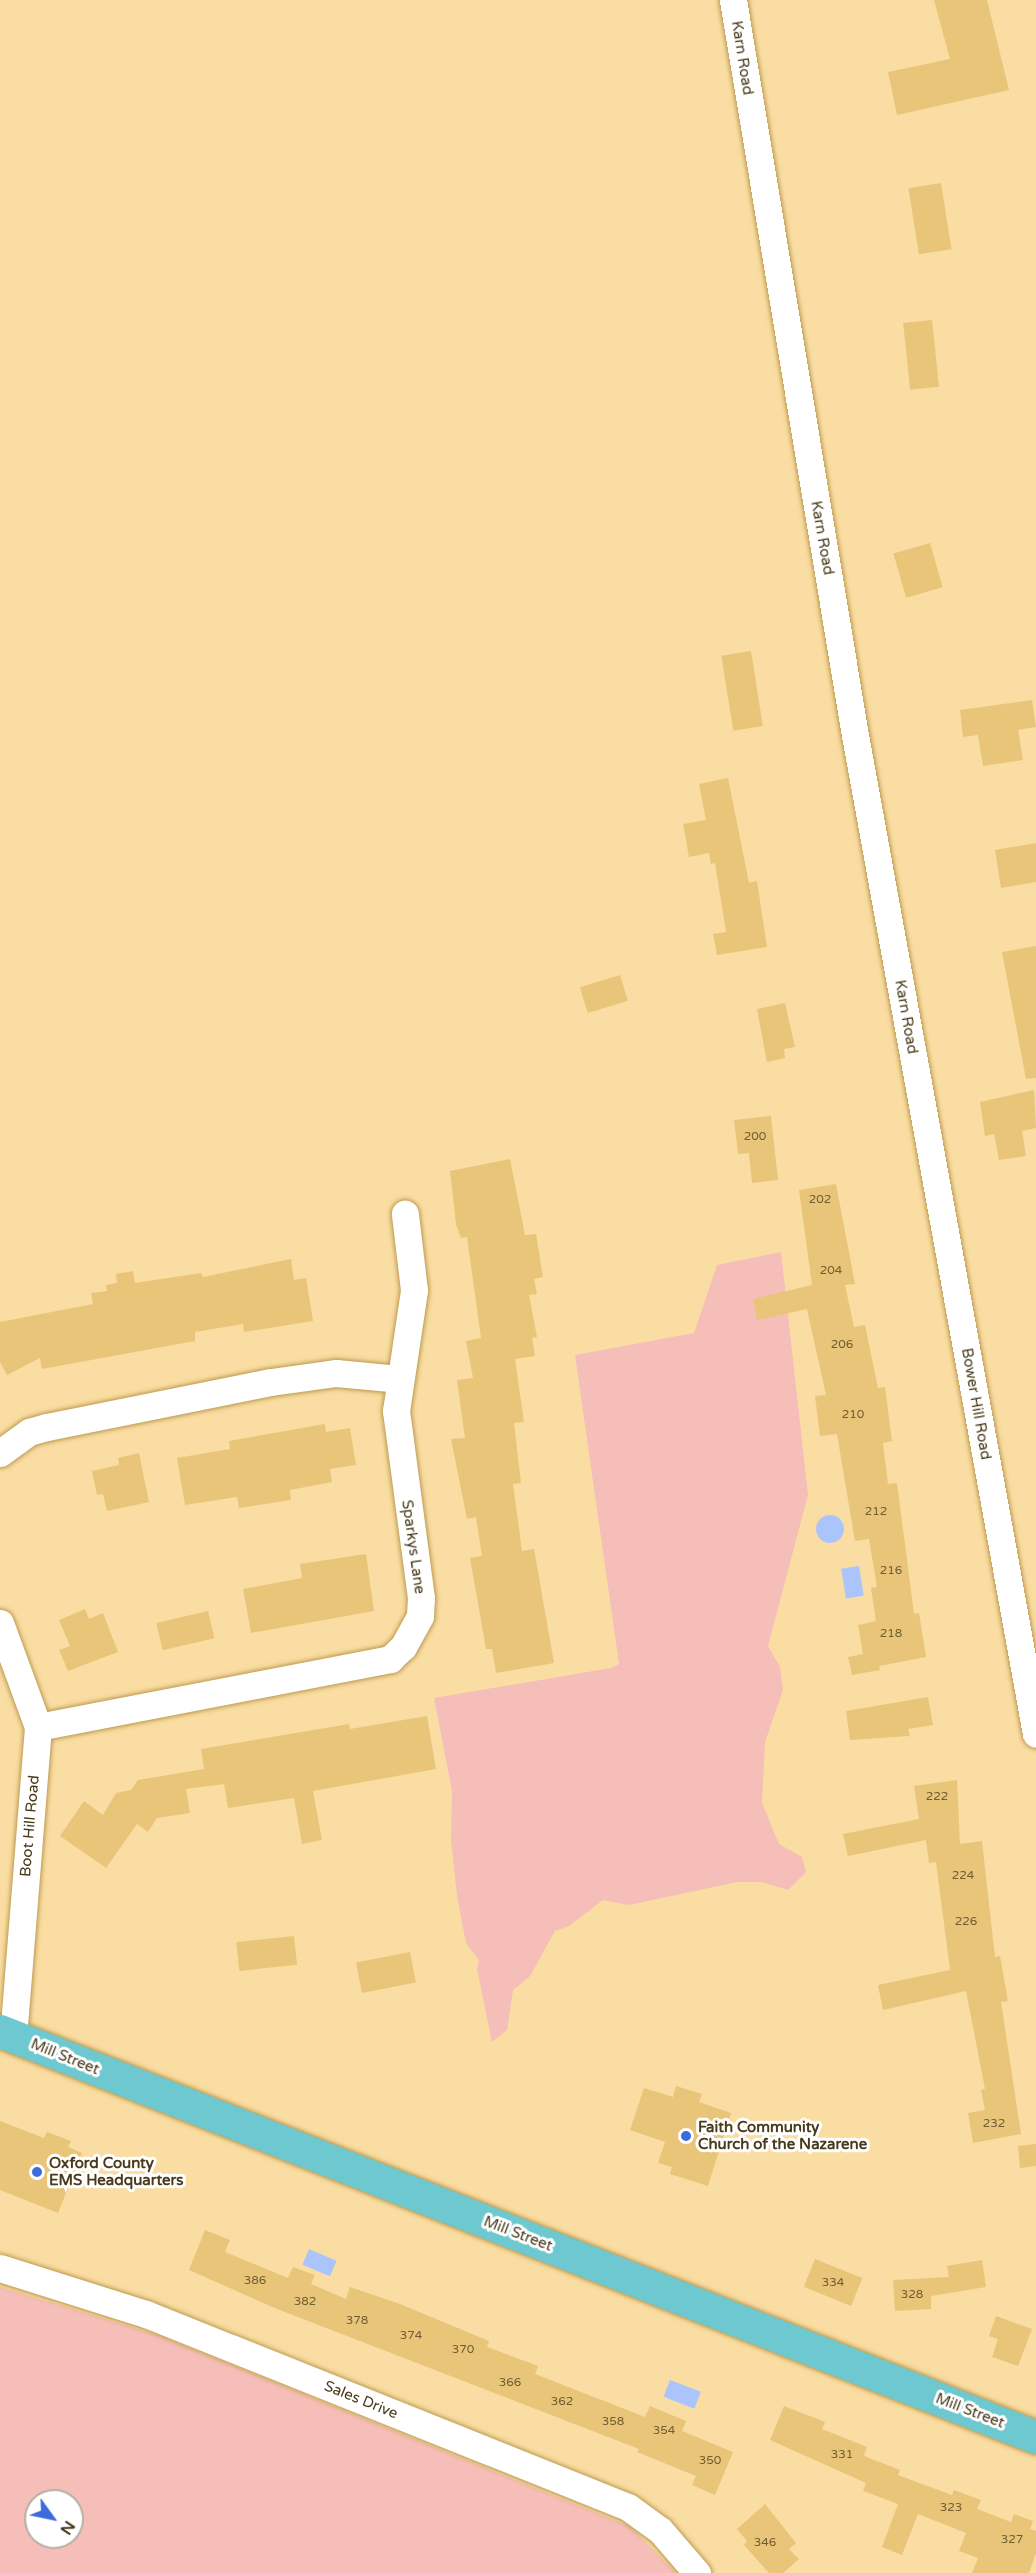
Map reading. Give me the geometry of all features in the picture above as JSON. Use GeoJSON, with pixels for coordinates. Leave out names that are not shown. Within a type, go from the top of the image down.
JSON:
{"type":"FeatureCollection","features":[{"type":"Feature","properties":{"kind":"main road","name":"Mill Street"},"geometry":{"type":"LineString","coordinates":[[7,2034],[1036,2437]]}},
{"type":"Feature","properties":{"kind":"street","name":"Karn Road"},"geometry":{"type":"LineString","coordinates":[[733,0],[777,284],[916,1075]]}},
{"type":"Feature","properties":{"kind":"street","name":"Bower Hill Road"},"geometry":{"type":"LineString","coordinates":[[916,1075],[1036,1734]]}},
{"type":"Feature","properties":{"kind":"street","name":"Sparkys Lane"},"geometry":{"type":"LineString","coordinates":[[38,1727],[390,1659],[403,1647],[420,1616],[421,1598],[398,1444],[399,1379],[414,1290],[405,1214]]}},
{"type":"Feature","properties":{"kind":"street"},"geometry":{"type":"LineString","coordinates":[[0,1453],[29,1432],[271,1383],[336,1373],[399,1379]]}},
{"type":"Feature","properties":{"kind":"street","name":"Boot Hill Road"},"geometry":{"type":"LineString","coordinates":[[0,1623],[38,1727],[7,2034]]}},
{"type":"Feature","properties":{"kind":"street","name":"Sales Drive"},"geometry":{"type":"LineString","coordinates":[[0,2268],[146,2314],[628,2507],[660,2530],[697,2573]]}},
{"type":"Feature","properties":{"kind":"shaded area"},"geometry":{"type":"Polygon","coordinates":[[[781,1252],[808,1495],[768,1646],[780,1667],[783,1690],[765,1742],[762,1803],[779,1844],[802,1857],[806,1872],[788,1890],[762,1882],[737,1882],[629,1905],[603,1900],[569,1926],[555,1931],[530,1976],[513,1990],[507,2030],[492,2042],[477,1969],[479,1960],[466,1943],[457,1896],[451,1840],[452,1791],[434,1698],[611,1668],[619,1664],[575,1355],[694,1333],[717,1265],[781,1252]]]}},
{"type":"Feature","properties":{"kind":"shaded area"},"geometry":{"type":"Polygon","coordinates":[[[0,2287],[157,2335],[631,2527],[676,2573],[0,2573],[0,2287]]]}},
{"type":"Feature","properties":{"kind":"water"},"geometry":{"type":"Polygon","coordinates":[[[830,1515],[840,1519],[844,1529],[840,1539],[830,1543],[820,1539],[816,1529],[820,1519],[830,1515]]]}},
{"type":"Feature","properties":{"kind":"water"},"geometry":{"type":"Polygon","coordinates":[[[859,1566],[864,1596],[846,1598],[841,1569],[859,1566]]]}},
{"type":"Feature","properties":{"kind":"water"},"geometry":{"type":"Polygon","coordinates":[[[309,2249],[337,2261],[330,2276],[302,2265],[309,2249]]]}},
{"type":"Feature","properties":{"kind":"water"},"geometry":{"type":"Polygon","coordinates":[[[670,2380],[701,2392],[694,2409],[664,2397],[670,2380]]]}},
{"type":"Feature","properties":{"kind":"building"},"geometry":{"type":"Polygon","coordinates":[[[934,0],[987,0],[1009,90],[897,115],[888,72],[950,59],[934,0]]]}},
{"type":"Feature","properties":{"kind":"building"},"geometry":{"type":"Polygon","coordinates":[[[941,183],[951,249],[919,254],[908,188],[941,183]]]}},
{"type":"Feature","properties":{"kind":"building"},"geometry":{"type":"Polygon","coordinates":[[[932,320],[939,387],[910,390],[903,323],[932,320]]]}},
{"type":"Feature","properties":{"kind":"building"},"geometry":{"type":"Polygon","coordinates":[[[930,543],[943,587],[906,598],[893,553],[930,543]]]}},
{"type":"Feature","properties":{"kind":"building"},"geometry":{"type":"Polygon","coordinates":[[[751,651],[763,726],[733,731],[721,656],[751,651]]]}},
{"type":"Feature","properties":{"kind":"building"},"geometry":{"type":"Polygon","coordinates":[[[1032,700],[1036,727],[1018,730],[1023,760],[983,766],[978,735],[963,737],[960,710],[1032,700]]]}},
{"type":"Feature","properties":{"kind":"building"},"geometry":{"type":"Polygon","coordinates":[[[728,778],[749,883],[757,881],[767,947],[717,955],[713,934],[726,932],[715,863],[711,864],[709,853],[689,857],[683,824],[706,820],[699,784],[728,778]]]}},
{"type":"Feature","properties":{"kind":"building"},"geometry":{"type":"Polygon","coordinates":[[[1036,843],[1036,882],[1001,888],[995,850],[1036,843]]]}},
{"type":"Feature","properties":{"kind":"building"},"geometry":{"type":"Polygon","coordinates":[[[1036,946],[1036,1078],[1026,1079],[1002,952],[1036,946]]]}},
{"type":"Feature","properties":{"kind":"building"},"geometry":{"type":"Polygon","coordinates":[[[620,975],[628,1001],[588,1013],[580,987],[620,975]]]}},
{"type":"Feature","properties":{"kind":"building"},"geometry":{"type":"Polygon","coordinates":[[[785,1003],[795,1047],[784,1049],[785,1058],[767,1062],[757,1009],[785,1003]]]}},
{"type":"Feature","properties":{"kind":"building"},"geometry":{"type":"Polygon","coordinates":[[[1034,1090],[1036,1128],[1022,1131],[1026,1156],[999,1160],[994,1134],[985,1136],[980,1102],[1034,1090]]]}},
{"type":"Feature","properties":{"kind":"building"},"geometry":{"type":"Polygon","coordinates":[[[771,1116],[778,1180],[752,1183],[749,1153],[738,1154],[734,1120],[771,1116]]]}},
{"type":"Feature","properties":{"kind":"building"},"geometry":{"type":"Polygon","coordinates":[[[510,1159],[525,1235],[536,1234],[543,1277],[534,1279],[537,1294],[529,1295],[537,1337],[532,1338],[535,1356],[515,1359],[524,1422],[514,1423],[521,1483],[513,1484],[522,1551],[534,1549],[554,1663],[496,1673],[492,1649],[486,1649],[470,1558],[482,1556],[476,1517],[467,1519],[451,1439],[465,1438],[457,1380],[473,1378],[466,1341],[481,1338],[467,1237],[461,1238],[456,1224],[450,1171],[510,1159]]]}},
{"type":"Feature","properties":{"kind":"building"},"geometry":{"type":"Polygon","coordinates":[[[836,1184],[855,1284],[845,1285],[854,1327],[865,1325],[878,1388],[885,1387],[892,1441],[883,1443],[888,1484],[897,1483],[914,1614],[919,1613],[926,1657],[879,1666],[880,1670],[852,1675],[848,1657],[863,1654],[858,1625],[876,1621],[871,1588],[877,1587],[869,1539],[855,1541],[837,1434],[820,1436],[815,1396],[826,1395],[807,1309],[757,1320],[753,1299],[812,1285],[799,1190],[836,1184]]]}},
{"type":"Feature","properties":{"kind":"building"},"geometry":{"type":"Polygon","coordinates":[[[291,1259],[294,1280],[306,1278],[313,1321],[244,1332],[243,1324],[195,1332],[195,1341],[42,1369],[40,1358],[7,1375],[0,1362],[0,1322],[93,1304],[91,1293],[107,1291],[106,1285],[117,1283],[116,1274],[133,1271],[135,1283],[201,1273],[203,1277],[291,1259]]]}},
{"type":"Feature","properties":{"kind":"building"},"geometry":{"type":"Polygon","coordinates":[[[325,1424],[326,1432],[350,1428],[356,1465],[330,1469],[332,1482],[290,1490],[291,1500],[239,1508],[237,1497],[185,1505],[177,1458],[230,1449],[229,1441],[325,1424]]]}},
{"type":"Feature","properties":{"kind":"building"},"geometry":{"type":"Polygon","coordinates":[[[139,1453],[149,1502],[107,1511],[103,1494],[97,1495],[92,1471],[119,1465],[118,1458],[139,1453]]]}},
{"type":"Feature","properties":{"kind":"building"},"geometry":{"type":"Polygon","coordinates":[[[366,1554],[374,1611],[251,1633],[243,1589],[302,1578],[300,1564],[366,1554]]]}},
{"type":"Feature","properties":{"kind":"building"},"geometry":{"type":"Polygon","coordinates":[[[85,1609],[89,1619],[103,1613],[118,1652],[68,1671],[59,1650],[70,1646],[59,1620],[85,1609]]]}},
{"type":"Feature","properties":{"kind":"building"},"geometry":{"type":"Polygon","coordinates":[[[208,1611],[214,1638],[163,1650],[156,1623],[208,1611]]]}},
{"type":"Feature","properties":{"kind":"building"},"geometry":{"type":"Polygon","coordinates":[[[928,1697],[933,1725],[908,1729],[910,1736],[850,1740],[846,1711],[928,1697]]]}},
{"type":"Feature","properties":{"kind":"building"},"geometry":{"type":"Polygon","coordinates":[[[427,1716],[436,1769],[313,1791],[322,1840],[302,1844],[294,1798],[228,1808],[224,1784],[186,1789],[190,1813],[157,1818],[148,1832],[137,1824],[106,1868],[60,1836],[84,1801],[103,1815],[116,1793],[131,1790],[138,1780],[204,1769],[201,1749],[349,1724],[350,1729],[427,1716]]]}},
{"type":"Feature","properties":{"kind":"building"},"geometry":{"type":"Polygon","coordinates":[[[957,1780],[960,1844],[982,1841],[995,1957],[1000,1956],[1008,2001],[1001,2002],[1021,2134],[973,2143],[968,2113],[985,2110],[981,2090],[985,2089],[966,1991],[883,2010],[878,1985],[950,1970],[936,1862],[929,1863],[926,1840],[848,1856],[843,1834],[919,1819],[914,1786],[957,1780]]]}},
{"type":"Feature","properties":{"kind":"building"},"geometry":{"type":"Polygon","coordinates":[[[294,1936],[297,1965],[239,1971],[236,1942],[294,1936]]]}},
{"type":"Feature","properties":{"kind":"building"},"geometry":{"type":"Polygon","coordinates":[[[410,1952],[416,1982],[362,1993],[356,1962],[410,1952]]]}},
{"type":"Feature","properties":{"kind":"building","name":"Faith Community Church of the Nazarene"},"geometry":{"type":"Polygon","coordinates":[[[676,2086],[702,2094],[699,2102],[731,2113],[708,2186],[670,2174],[672,2167],[658,2163],[665,2142],[630,2130],[644,2088],[673,2097],[676,2086]]]}},
{"type":"Feature","properties":{"kind":"building","name":"Oxford County EMS Headquarters"},"geometry":{"type":"Polygon","coordinates":[[[0,2121],[44,2138],[47,2132],[71,2141],[68,2147],[82,2153],[58,2213],[0,2190],[0,2121]]]}},
{"type":"Feature","properties":{"kind":"building"},"geometry":{"type":"Polygon","coordinates":[[[1036,2144],[1036,2166],[1020,2168],[1018,2146],[1036,2144]]]}},
{"type":"Feature","properties":{"kind":"building"},"geometry":{"type":"Polygon","coordinates":[[[205,2230],[230,2240],[225,2252],[288,2278],[293,2267],[315,2275],[311,2284],[346,2299],[350,2287],[400,2304],[489,2341],[487,2347],[538,2366],[535,2374],[645,2417],[650,2406],[686,2421],[682,2431],[733,2452],[715,2495],[692,2485],[696,2476],[637,2452],[639,2449],[277,2309],[189,2270],[205,2230]]]}},
{"type":"Feature","properties":{"kind":"building"},"geometry":{"type":"Polygon","coordinates":[[[815,2259],[862,2278],[851,2306],[804,2287],[815,2259]]]}},
{"type":"Feature","properties":{"kind":"building"},"geometry":{"type":"Polygon","coordinates":[[[982,2260],[986,2287],[931,2296],[931,2309],[895,2311],[893,2280],[949,2277],[947,2266],[982,2260]]]}},
{"type":"Feature","properties":{"kind":"building"},"geometry":{"type":"Polygon","coordinates":[[[996,2316],[1032,2329],[1018,2366],[992,2357],[998,2339],[989,2336],[996,2316]]]}},
{"type":"Feature","properties":{"kind":"building"},"geometry":{"type":"Polygon","coordinates":[[[784,2406],[825,2422],[822,2429],[867,2447],[864,2456],[900,2470],[898,2475],[952,2495],[954,2490],[981,2500],[977,2509],[1011,2522],[1014,2514],[1033,2521],[1030,2529],[1036,2531],[1036,2553],[1029,2573],[972,2573],[978,2558],[959,2551],[966,2533],[918,2514],[902,2555],[882,2547],[898,2504],[863,2491],[866,2483],[770,2440],[784,2406]]]}},
{"type":"Feature","properties":{"kind":"building"},"geometry":{"type":"Polygon","coordinates":[[[765,2504],[796,2543],[789,2549],[799,2559],[783,2573],[769,2573],[744,2545],[747,2541],[737,2529],[765,2504]]]}},
{"type":"Feature","properties":{"kind":"place","name":"Faith Community Church of the Nazarene"},"geometry":{"type":"Point","coordinates":[686,2136]}},
{"type":"Feature","properties":{"kind":"place","name":"Oxford County EMS Headquarters"},"geometry":{"type":"Point","coordinates":[37,2172]}}]}
